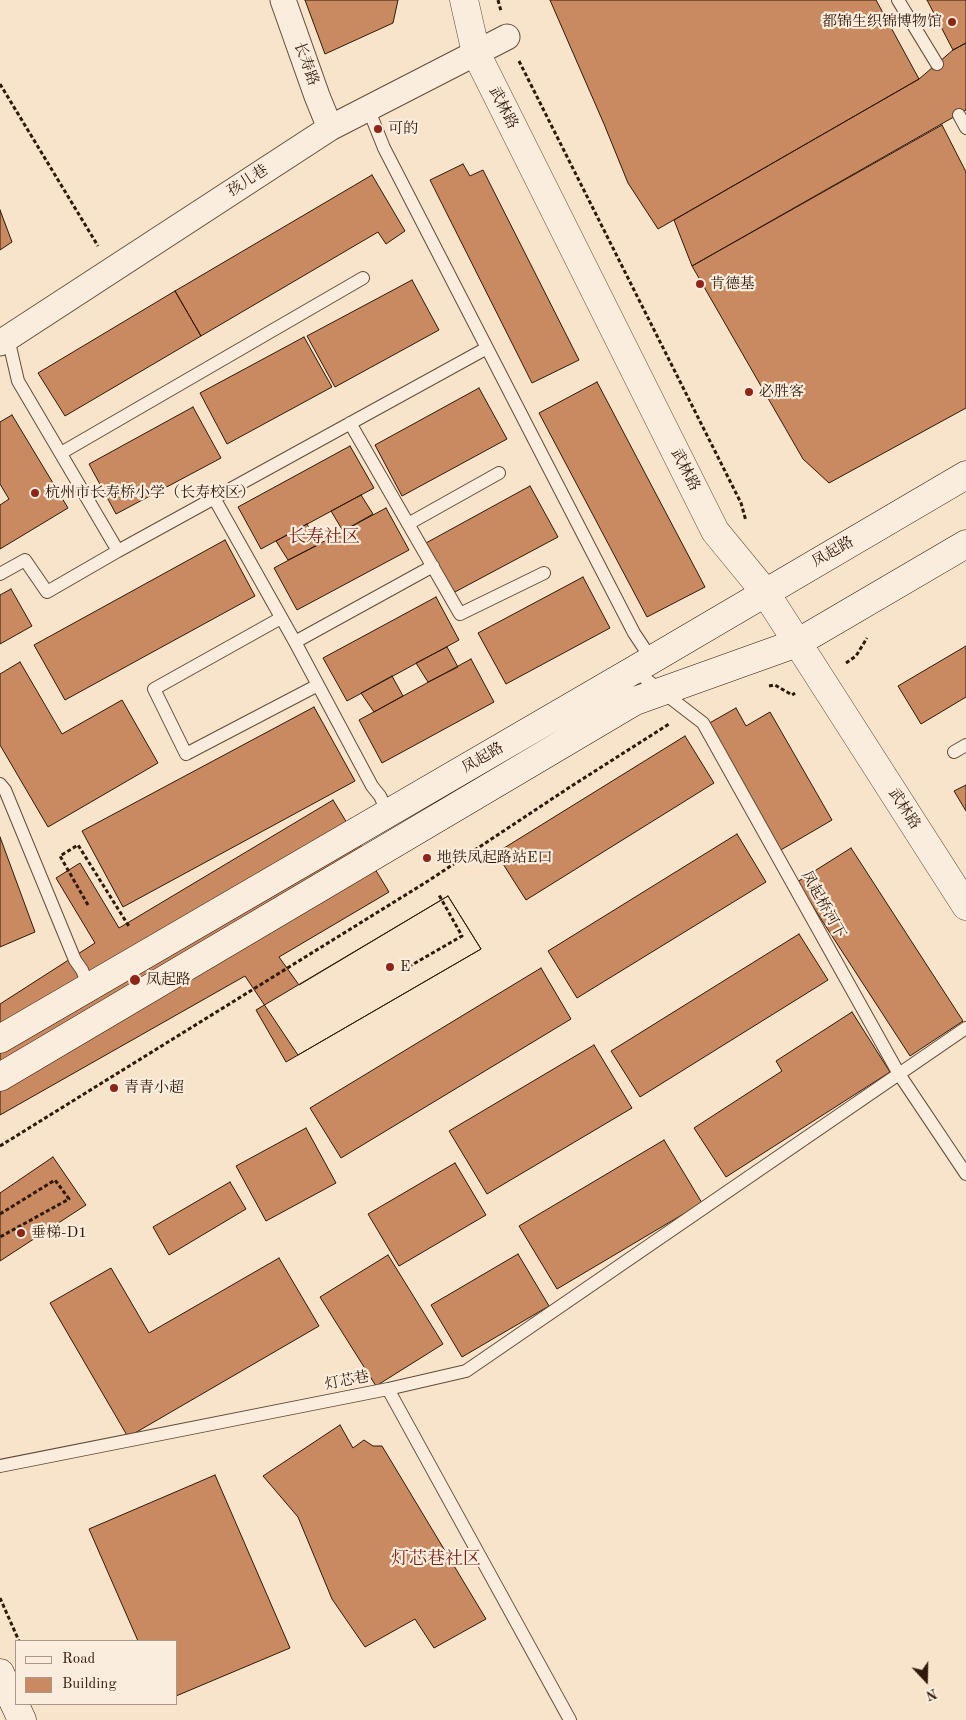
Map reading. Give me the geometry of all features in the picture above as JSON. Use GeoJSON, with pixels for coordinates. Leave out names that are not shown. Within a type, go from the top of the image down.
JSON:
{"type":"FeatureCollection","features":[{"type":"Feature","properties":{"kind":"main road","name":"武林路"},"geometry":{"type":"LineString","coordinates":[[464,0],[476,53],[715,531],[765,592],[966,906]]}},
{"type":"Feature","properties":{"kind":"main road","name":"凤起路"},"geometry":{"type":"LineString","coordinates":[[0,1039],[966,475]]}},
{"type":"Feature","properties":{"kind":"main road"},"geometry":{"type":"LineString","coordinates":[[0,1077],[635,701],[797,643],[966,544]]}},
{"type":"Feature","properties":{"kind":"main road"},"geometry":{"type":"LineString","coordinates":[[0,1673],[22,1720]]}},
{"type":"Feature","properties":{"kind":"street","name":"长寿路"},"geometry":{"type":"LineString","coordinates":[[283,0],[330,128]]}},
{"type":"Feature","properties":{"kind":"street","name":"孩儿巷"},"geometry":{"type":"LineString","coordinates":[[4,340],[330,128],[507,36]]}},
{"type":"Feature","properties":{"kind":"lane"},"geometry":{"type":"LineString","coordinates":[[898,0],[937,64]]}},
{"type":"Feature","properties":{"kind":"lane","name":"凤起桥河下"},"geometry":{"type":"LineString","coordinates":[[368,108],[384,148],[634,633],[643,665],[661,692],[702,723],[899,1074],[966,1174]]}},
{"type":"Feature","properties":{"kind":"lane"},"geometry":{"type":"LineString","coordinates":[[959,115],[966,128]]}},
{"type":"Feature","properties":{"kind":"lane"},"geometry":{"type":"LineString","coordinates":[[61,453],[363,278]]}},
{"type":"Feature","properties":{"kind":"lane"},"geometry":{"type":"LineString","coordinates":[[4,340],[18,381],[118,551]]}},
{"type":"Feature","properties":{"kind":"lane"},"geometry":{"type":"LineString","coordinates":[[0,574],[25,560],[46,592],[487,348]]}},
{"type":"Feature","properties":{"kind":"lane"},"geometry":{"type":"LineString","coordinates":[[350,424],[460,614],[544,573]]}},
{"type":"Feature","properties":{"kind":"lane"},"geometry":{"type":"LineString","coordinates":[[408,524],[499,473]]}},
{"type":"Feature","properties":{"kind":"lane"},"geometry":{"type":"LineString","coordinates":[[214,498],[388,813]]}},
{"type":"Feature","properties":{"kind":"lane"},"geometry":{"type":"LineString","coordinates":[[295,642],[432,566]]}},
{"type":"Feature","properties":{"kind":"lane"},"geometry":{"type":"LineString","coordinates":[[281,618],[154,689],[186,754],[318,685]]}},
{"type":"Feature","properties":{"kind":"lane"},"geometry":{"type":"LineString","coordinates":[[954,752],[966,745]]}},
{"type":"Feature","properties":{"kind":"lane"},"geometry":{"type":"LineString","coordinates":[[0,784],[5,790],[75,960],[82,970],[89,987]]}},
{"type":"Feature","properties":{"kind":"lane"},"geometry":{"type":"LineString","coordinates":[[388,1389],[466,1371],[966,1028]]}},
{"type":"Feature","properties":{"kind":"lane","name":"灯芯巷"},"geometry":{"type":"LineString","coordinates":[[0,1466],[388,1389],[570,1720]]}},
{"type":"Feature","properties":{"kind":"path"},"geometry":{"type":"LineString","coordinates":[[498,0],[507,36],[742,503],[748,530]]}},
{"type":"Feature","properties":{"kind":"path"},"geometry":{"type":"LineString","coordinates":[[0,84],[111,270]]}},
{"type":"Feature","properties":{"kind":"path"},"geometry":{"type":"LineString","coordinates":[[766,687],[774,685],[792,695],[856,656],[871,630]]}},
{"type":"Feature","properties":{"kind":"path"},"geometry":{"type":"LineString","coordinates":[[0,1146],[428,881],[617,756],[688,712]]}},
{"type":"Feature","properties":{"kind":"path"},"geometry":{"type":"LineString","coordinates":[[88,905],[60,856],[78,845],[130,928]]}},
{"type":"Feature","properties":{"kind":"path"},"geometry":{"type":"LineString","coordinates":[[404,970],[462,936],[439,896]]}},
{"type":"Feature","properties":{"kind":"path"},"geometry":{"type":"LineString","coordinates":[[0,1214],[55,1180],[69,1199],[0,1236]]}},
{"type":"Feature","properties":{"kind":"path"},"geometry":{"type":"LineString","coordinates":[[0,1598],[19,1640]]}},
{"type":"Feature","properties":{"kind":"building"},"geometry":{"type":"Polygon","coordinates":[[[305,0],[398,0],[393,23],[325,54],[305,0]]]}},
{"type":"Feature","properties":{"kind":"building"},"geometry":{"type":"Polygon","coordinates":[[[550,0],[876,0],[919,79],[658,229],[628,183],[550,0]]]}},
{"type":"Feature","properties":{"kind":"building","name":"都锦生织锦博物馆"},"geometry":{"type":"Polygon","coordinates":[[[927,0],[966,0],[966,43],[953,50],[927,0]]]}},
{"type":"Feature","properties":{"kind":"building"},"geometry":{"type":"Polygon","coordinates":[[[966,43],[966,110],[692,266],[674,220],[919,79],[953,50],[966,43]]]}},
{"type":"Feature","properties":{"kind":"building"},"geometry":{"type":"Polygon","coordinates":[[[942,125],[966,172],[966,408],[829,483],[803,459],[692,266],[942,125]]]}},
{"type":"Feature","properties":{"kind":"building"},"geometry":{"type":"Polygon","coordinates":[[[463,164],[470,176],[483,170],[579,360],[532,383],[430,180],[463,164]]]}},
{"type":"Feature","properties":{"kind":"building"},"geometry":{"type":"Polygon","coordinates":[[[372,175],[405,231],[386,244],[378,232],[201,336],[175,291],[372,175]]]}},
{"type":"Feature","properties":{"kind":"building"},"geometry":{"type":"Polygon","coordinates":[[[0,210],[12,242],[0,250],[0,210]]]}},
{"type":"Feature","properties":{"kind":"building"},"geometry":{"type":"Polygon","coordinates":[[[412,280],[439,330],[335,387],[307,336],[412,280]]]}},
{"type":"Feature","properties":{"kind":"building"},"geometry":{"type":"Polygon","coordinates":[[[175,291],[201,336],[65,416],[38,373],[175,291]]]}},
{"type":"Feature","properties":{"kind":"building"},"geometry":{"type":"Polygon","coordinates":[[[304,337],[332,387],[227,444],[200,393],[304,337]]]}},
{"type":"Feature","properties":{"kind":"building"},"geometry":{"type":"Polygon","coordinates":[[[597,382],[705,587],[647,617],[539,413],[597,382]]]}},
{"type":"Feature","properties":{"kind":"building"},"geometry":{"type":"Polygon","coordinates":[[[479,388],[507,439],[402,496],[375,445],[479,388]]]}},
{"type":"Feature","properties":{"kind":"building"},"geometry":{"type":"Polygon","coordinates":[[[193,407],[221,458],[116,514],[89,464],[193,407]]]}},
{"type":"Feature","properties":{"kind":"building"},"geometry":{"type":"Polygon","coordinates":[[[12,415],[68,508],[0,549],[0,505],[9,499],[0,484],[0,422],[12,415]]]}},
{"type":"Feature","properties":{"kind":"building"},"geometry":{"type":"Polygon","coordinates":[[[350,446],[374,488],[261,549],[238,507],[350,446]]]}},
{"type":"Feature","properties":{"kind":"building"},"geometry":{"type":"Polygon","coordinates":[[[530,486],[558,537],[453,593],[426,543],[530,486]]]}},
{"type":"Feature","properties":{"kind":"building"},"geometry":{"type":"Polygon","coordinates":[[[361,495],[373,514],[343,531],[331,511],[361,495]]]}},
{"type":"Feature","properties":{"kind":"building"},"geometry":{"type":"Polygon","coordinates":[[[386,508],[409,550],[297,610],[274,568],[386,508]]]}},
{"type":"Feature","properties":{"kind":"building"},"geometry":{"type":"Polygon","coordinates":[[[307,524],[318,545],[288,560],[276,541],[307,524]]]}},
{"type":"Feature","properties":{"kind":"building"},"geometry":{"type":"Polygon","coordinates":[[[225,540],[255,596],[65,700],[34,645],[225,540]]]}},
{"type":"Feature","properties":{"kind":"building"},"geometry":{"type":"Polygon","coordinates":[[[583,577],[610,628],[506,684],[478,633],[583,577]]]}},
{"type":"Feature","properties":{"kind":"building"},"geometry":{"type":"Polygon","coordinates":[[[11,589],[32,626],[0,644],[0,595],[11,589]]]}},
{"type":"Feature","properties":{"kind":"building"},"geometry":{"type":"Polygon","coordinates":[[[436,597],[459,640],[347,701],[323,658],[436,597]]]}},
{"type":"Feature","properties":{"kind":"building"},"geometry":{"type":"Polygon","coordinates":[[[966,646],[966,697],[921,724],[898,686],[966,646]]]}},
{"type":"Feature","properties":{"kind":"building"},"geometry":{"type":"Polygon","coordinates":[[[447,647],[458,667],[428,682],[416,663],[447,647]]]}},
{"type":"Feature","properties":{"kind":"building"},"geometry":{"type":"Polygon","coordinates":[[[471,659],[494,702],[382,763],[359,720],[471,659]]]}},
{"type":"Feature","properties":{"kind":"building"},"geometry":{"type":"Polygon","coordinates":[[[20,662],[62,734],[122,700],[158,763],[48,827],[0,745],[0,674],[20,662]]]}},
{"type":"Feature","properties":{"kind":"building"},"geometry":{"type":"Polygon","coordinates":[[[392,676],[403,696],[374,712],[361,693],[392,676]]]}},
{"type":"Feature","properties":{"kind":"building"},"geometry":{"type":"Polygon","coordinates":[[[314,707],[355,781],[123,907],[82,831],[314,707]]]}},
{"type":"Feature","properties":{"kind":"building"},"geometry":{"type":"Polygon","coordinates":[[[736,708],[746,726],[770,712],[832,820],[779,851],[706,725],[736,708]]]}},
{"type":"Feature","properties":{"kind":"building"},"geometry":{"type":"Polygon","coordinates":[[[685,736],[714,783],[526,900],[496,853],[685,736]]]}},
{"type":"Feature","properties":{"kind":"building"},"geometry":{"type":"Polygon","coordinates":[[[966,785],[966,811],[954,791],[966,785]]]}},
{"type":"Feature","properties":{"kind":"building","name":"凤起路"},"geometry":{"type":"Polygon","coordinates":[[[333,800],[389,892],[279,957],[299,985],[448,896],[481,949],[298,1055],[245,976],[0,1115],[0,1004],[95,943],[56,878],[80,863],[119,928],[333,800]]]}},
{"type":"Feature","properties":{"kind":"building"},"geometry":{"type":"Polygon","coordinates":[[[737,834],[766,882],[577,998],[548,951],[737,834]]]}},
{"type":"Feature","properties":{"kind":"building"},"geometry":{"type":"Polygon","coordinates":[[[0,837],[35,932],[0,947],[0,837]]]}},
{"type":"Feature","properties":{"kind":"building"},"geometry":{"type":"Polygon","coordinates":[[[851,848],[963,1021],[910,1056],[797,882],[851,848]]]}},
{"type":"Feature","properties":{"kind":"building","name":"E"},"geometry":{"type":"Polygon","coordinates":[[[448,896],[481,949],[286,1062],[256,1010],[448,896]]]}},
{"type":"Feature","properties":{"kind":"building"},"geometry":{"type":"Polygon","coordinates":[[[799,934],[828,980],[640,1097],[611,1051],[799,934]]]}},
{"type":"Feature","properties":{"kind":"building"},"geometry":{"type":"Polygon","coordinates":[[[541,968],[571,1019],[341,1158],[310,1108],[541,968]]]}},
{"type":"Feature","properties":{"kind":"building"},"geometry":{"type":"Polygon","coordinates":[[[852,1012],[890,1072],[726,1177],[694,1128],[782,1071],[776,1061],[852,1012]]]}},
{"type":"Feature","properties":{"kind":"building"},"geometry":{"type":"Polygon","coordinates":[[[594,1045],[632,1108],[487,1194],[449,1131],[594,1045]]]}},
{"type":"Feature","properties":{"kind":"building"},"geometry":{"type":"Polygon","coordinates":[[[306,1128],[336,1183],[266,1221],[236,1166],[306,1128]]]}},
{"type":"Feature","properties":{"kind":"building"},"geometry":{"type":"Polygon","coordinates":[[[664,1140],[702,1203],[557,1289],[519,1226],[664,1140]]]}},
{"type":"Feature","properties":{"kind":"building","name":"垂梯-D1"},"geometry":{"type":"Polygon","coordinates":[[[53,1157],[86,1205],[0,1261],[0,1193],[53,1157]]]}},
{"type":"Feature","properties":{"kind":"building"},"geometry":{"type":"Polygon","coordinates":[[[455,1163],[486,1215],[399,1266],[368,1214],[455,1163]]]}},
{"type":"Feature","properties":{"kind":"building"},"geometry":{"type":"Polygon","coordinates":[[[230,1182],[246,1209],[169,1255],[153,1227],[230,1182]]]}},
{"type":"Feature","properties":{"kind":"building"},"geometry":{"type":"Polygon","coordinates":[[[518,1254],[549,1306],[462,1357],[431,1305],[518,1254]]]}},
{"type":"Feature","properties":{"kind":"building"},"geometry":{"type":"Polygon","coordinates":[[[388,1255],[443,1344],[376,1386],[320,1297],[388,1255]]]}},
{"type":"Feature","properties":{"kind":"building"},"geometry":{"type":"Polygon","coordinates":[[[279,1258],[319,1326],[128,1437],[50,1303],[111,1268],[149,1333],[279,1258]]]}},
{"type":"Feature","properties":{"kind":"building"},"geometry":{"type":"Polygon","coordinates":[[[340,1425],[353,1448],[364,1440],[373,1446],[382,1446],[486,1619],[434,1648],[415,1619],[365,1647],[332,1599],[298,1517],[263,1476],[340,1425]]]}},
{"type":"Feature","properties":{"kind":"building"},"geometry":{"type":"Polygon","coordinates":[[[215,1475],[290,1648],[178,1695],[178,1640],[138,1640],[89,1529],[215,1475]]]}},
{"type":"Feature","properties":{"kind":"place","name":"都锦生织锦博物馆"},"geometry":{"type":"Point","coordinates":[952,22]}},
{"type":"Feature","properties":{"kind":"place","name":"可的"},"geometry":{"type":"Point","coordinates":[378,129]}},
{"type":"Feature","properties":{"kind":"place","name":"肯德基"},"geometry":{"type":"Point","coordinates":[700,284]}},
{"type":"Feature","properties":{"kind":"place","name":"必胜客"},"geometry":{"type":"Point","coordinates":[749,392]}},
{"type":"Feature","properties":{"kind":"place","name":"杭州市长寿桥小学（长寿校区）"},"geometry":{"type":"Point","coordinates":[35,493]}},
{"type":"Feature","properties":{"kind":"place","name":"地铁凤起路站E口"},"geometry":{"type":"Point","coordinates":[427,858]}},
{"type":"Feature","properties":{"kind":"place","name":"E"},"geometry":{"type":"Point","coordinates":[390,967]}},
{"type":"Feature","properties":{"kind":"place","name":"凤起路"},"geometry":{"type":"Point","coordinates":[135,980]}},
{"type":"Feature","properties":{"kind":"place","name":"青青小超"},"geometry":{"type":"Point","coordinates":[114,1088]}},
{"type":"Feature","properties":{"kind":"place","name":"垂梯-D1"},"geometry":{"type":"Point","coordinates":[21,1233]}},
{"type":"Feature","properties":{"kind":"district","name":"长寿社区"},"geometry":{"type":"Point","coordinates":[324,537]}},
{"type":"Feature","properties":{"kind":"district","name":"灯芯巷社区"},"geometry":{"type":"Point","coordinates":[436,1559]}}]}
